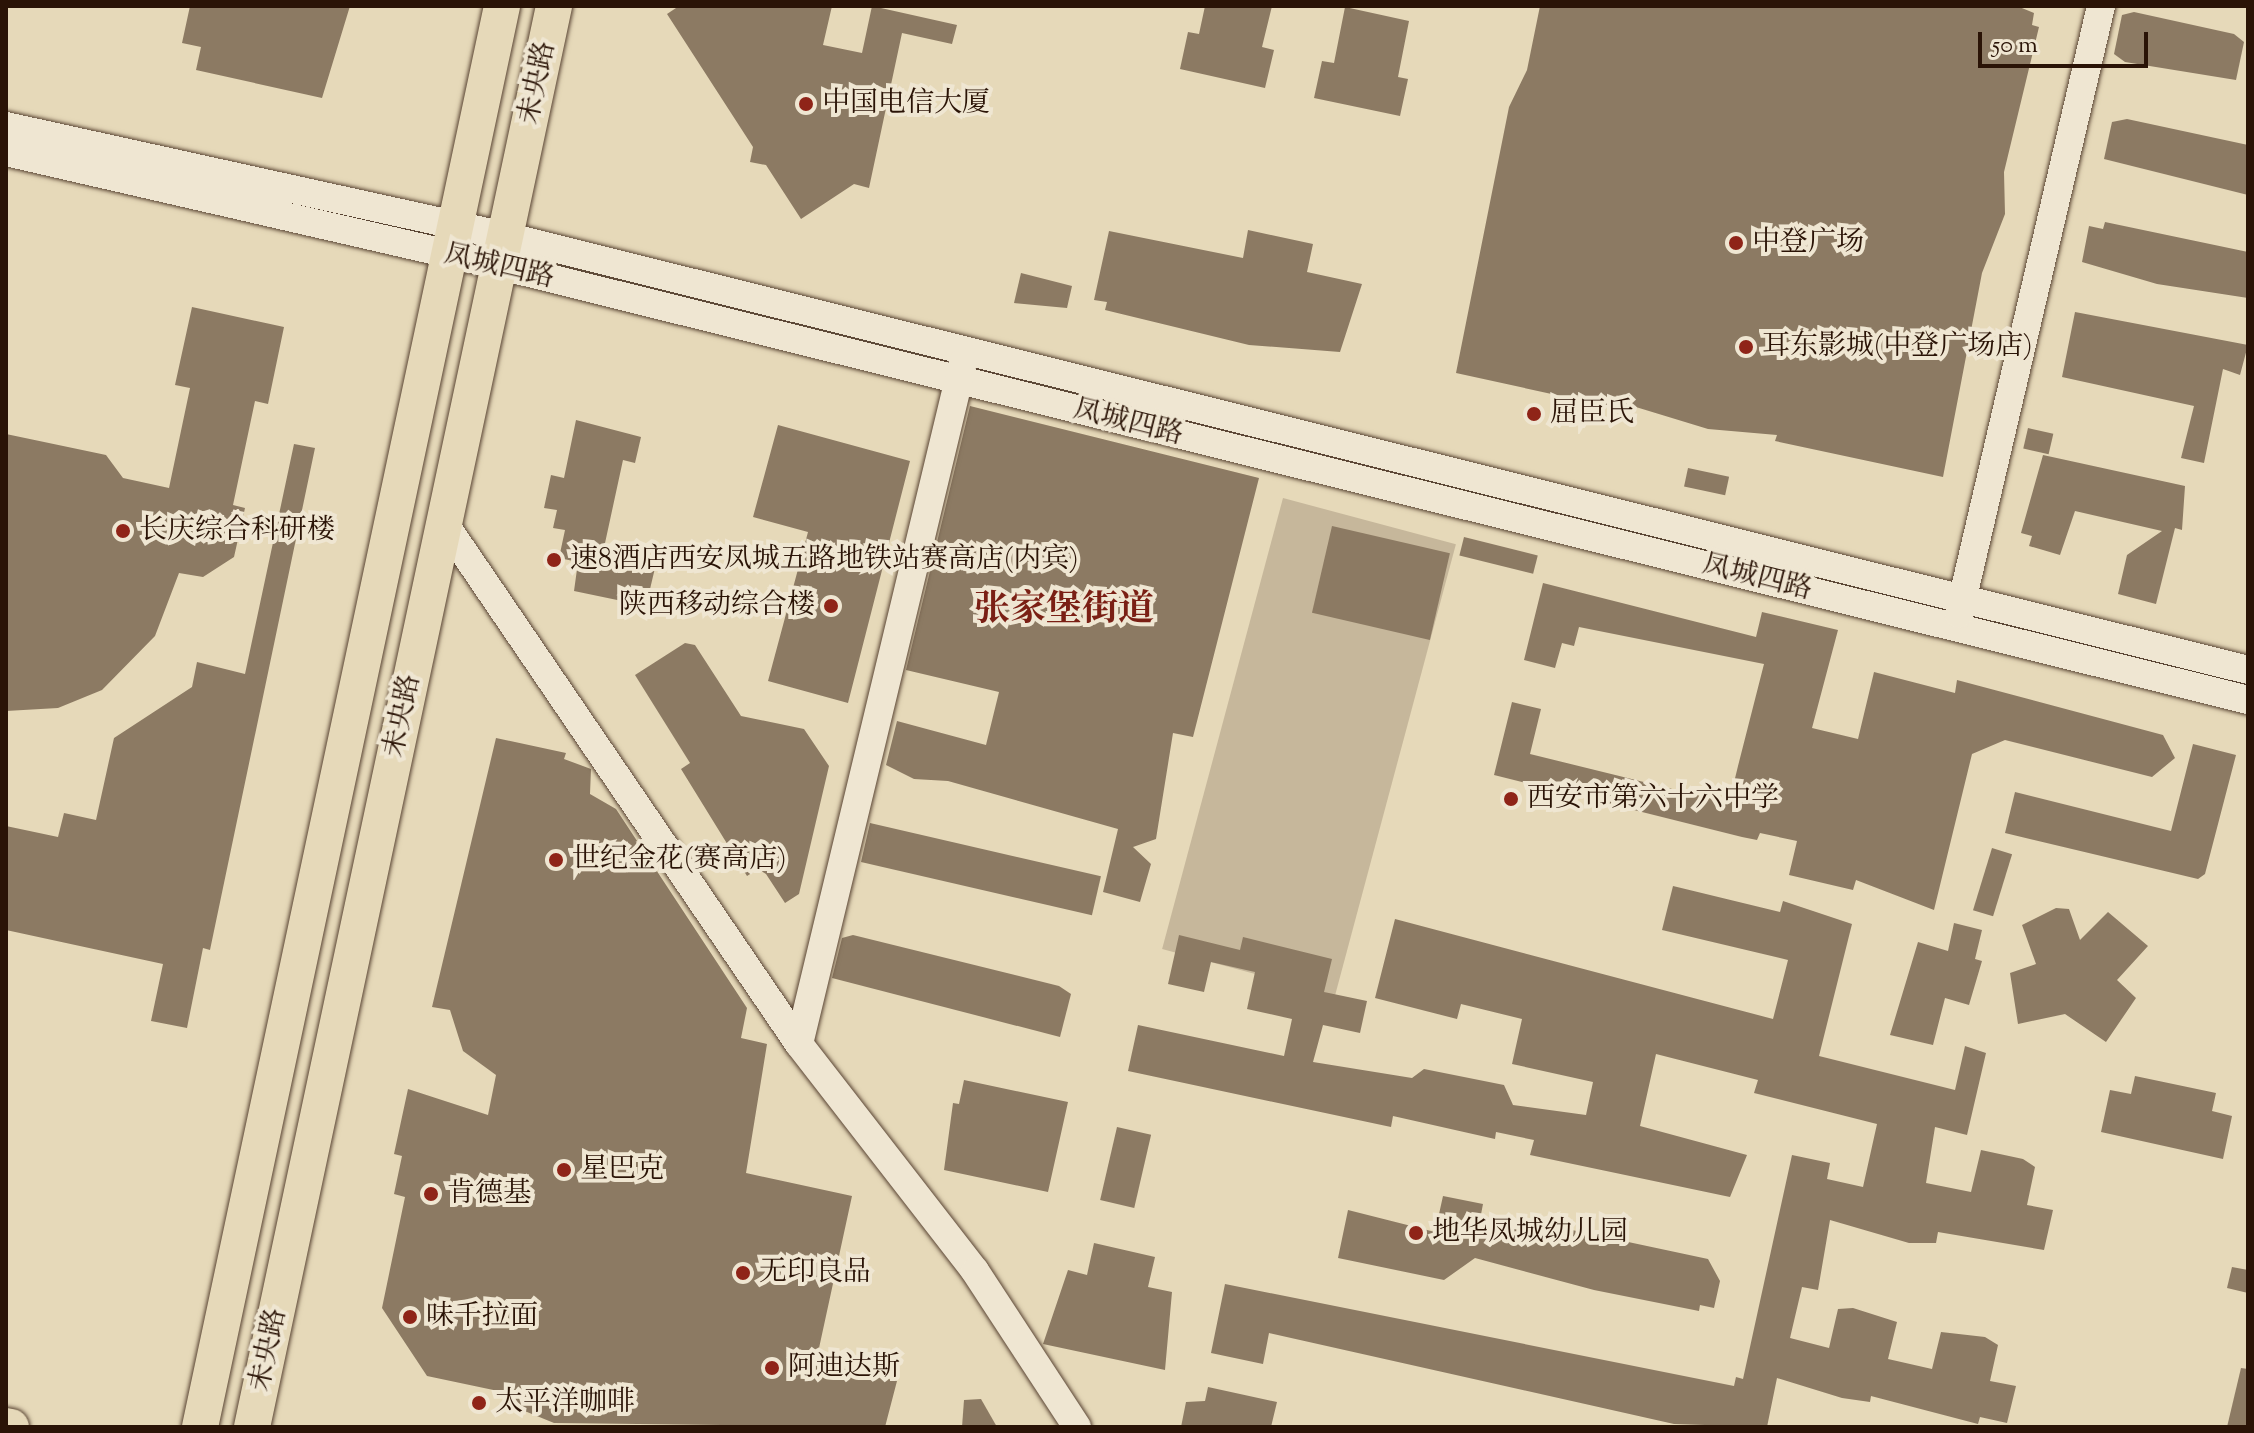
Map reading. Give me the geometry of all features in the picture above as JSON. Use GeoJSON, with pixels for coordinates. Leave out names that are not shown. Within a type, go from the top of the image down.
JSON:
{"type":"FeatureCollection","features":[{"type":"Feature","properties":{"kind":"main road","name":"未央路"},"geometry":{"type":"LineString","coordinates":[[200,1427],[502,6]]}},
{"type":"Feature","properties":{"kind":"main road","name":"未央路"},"geometry":{"type":"LineString","coordinates":[[252,1427],[554,6]]}},
{"type":"Feature","properties":{"kind":"street"},"geometry":{"type":"LineString","coordinates":[[1956,626],[2101,6]]}},
{"type":"Feature","properties":{"kind":"street","name":"凤城四路"},"geometry":{"type":"LineString","coordinates":[[6,126],[453,242]]}},
{"type":"Feature","properties":{"kind":"street","name":"凤城四路"},"geometry":{"type":"LineString","coordinates":[[6,152],[501,250],[965,353],[2248,670]]}},
{"type":"Feature","properties":{"kind":"street","name":"凤城四路"},"geometry":{"type":"LineString","coordinates":[[501,250],[957,381],[2248,700]]}},
{"type":"Feature","properties":{"kind":"street"},"geometry":{"type":"LineString","coordinates":[[799,1044],[965,353]]}},
{"type":"Feature","properties":{"kind":"street"},"geometry":{"type":"LineString","coordinates":[[444,523],[799,1044],[975,1271],[1077,1427]]}},
{"type":"Feature","properties":{"kind":"shaded area"},"geometry":{"type":"Polygon","coordinates":[[[1283,498],[1456,544],[1335,995],[1162,949],[1283,498]]]}},
{"type":"Feature","properties":{"kind":"building"},"geometry":{"type":"Polygon","coordinates":[[[190,6],[350,6],[322,98],[196,70],[201,47],[182,43],[190,6]]]}},
{"type":"Feature","properties":{"kind":"building","name":"中国电信大厦"},"geometry":{"type":"Polygon","coordinates":[[[679,6],[832,6],[823,45],[862,53],[872,6],[957,25],[952,44],[902,33],[869,188],[854,184],[801,219],[766,165],[750,162],[753,147],[667,14],[679,6]]]}},
{"type":"Feature","properties":{"kind":"building"},"geometry":{"type":"Polygon","coordinates":[[[1205,6],[1272,6],[1262,47],[1274,50],[1265,88],[1180,69],[1188,32],[1199,34],[1205,6]]]}},
{"type":"Feature","properties":{"kind":"building","name":"中登广场"},"geometry":{"type":"Polygon","coordinates":[[[1540,6],[2017,6],[2034,13],[2032,25],[2039,27],[2004,172],[2005,214],[1982,273],[1943,477],[1775,441],[1777,435],[1708,429],[1626,404],[1625,410],[1456,373],[1509,107],[1527,70],[1540,6]]]}},
{"type":"Feature","properties":{"kind":"building"},"geometry":{"type":"Polygon","coordinates":[[[1345,7],[1409,21],[1398,77],[1408,79],[1400,116],[1314,98],[1322,61],[1334,63],[1345,7]]]}},
{"type":"Feature","properties":{"kind":"building"},"geometry":{"type":"Polygon","coordinates":[[[2134,12],[2234,34],[2244,42],[2236,80],[2125,62],[2114,54],[2122,15],[2134,12]]]}},
{"type":"Feature","properties":{"kind":"building"},"geometry":{"type":"Polygon","coordinates":[[[2127,119],[2248,145],[2248,195],[2104,159],[2112,122],[2127,119]]]}},
{"type":"Feature","properties":{"kind":"building"},"geometry":{"type":"Polygon","coordinates":[[[2105,222],[2248,252],[2248,298],[2157,284],[2082,262],[2089,226],[2103,229],[2105,222]]]}},
{"type":"Feature","properties":{"kind":"building"},"geometry":{"type":"Polygon","coordinates":[[[1248,230],[1313,244],[1307,272],[1362,284],[1340,352],[1249,345],[1105,310],[1107,302],[1094,300],[1109,231],[1243,258],[1248,230]]]}},
{"type":"Feature","properties":{"kind":"building"},"geometry":{"type":"Polygon","coordinates":[[[1021,273],[1072,286],[1067,308],[1014,303],[1021,273]]]}},
{"type":"Feature","properties":{"kind":"building","name":"长庆综合科研楼"},"geometry":{"type":"Polygon","coordinates":[[[192,307],[284,327],[268,404],[255,401],[233,505],[245,508],[234,557],[203,577],[179,573],[155,636],[102,690],[58,708],[6,711],[6,434],[106,455],[123,478],[169,488],[190,388],[175,385],[192,307]]]}},
{"type":"Feature","properties":{"kind":"building"},"geometry":{"type":"Polygon","coordinates":[[[2075,312],[2248,345],[2240,375],[2223,369],[2204,463],[2181,458],[2194,406],[2062,377],[2075,312]]]}},
{"type":"Feature","properties":{"kind":"building"},"geometry":{"type":"Polygon","coordinates":[[[970,406],[1259,478],[1193,737],[1173,733],[1156,839],[1133,847],[1151,864],[1140,902],[1103,892],[1118,829],[948,781],[914,779],[886,765],[897,721],[986,745],[999,692],[906,670],[970,406]]]}},
{"type":"Feature","properties":{"kind":"building"},"geometry":{"type":"Polygon","coordinates":[[[576,420],[641,437],[635,463],[623,460],[602,557],[655,568],[646,606],[574,591],[578,562],[559,558],[565,530],[553,528],[557,510],[544,508],[551,475],[564,478],[576,420]]]}},
{"type":"Feature","properties":{"kind":"building","name":"陕西移动综合楼"},"geometry":{"type":"Polygon","coordinates":[[[778,425],[910,461],[848,703],[768,681],[808,532],[753,517],[778,425]]]}},
{"type":"Feature","properties":{"kind":"building"},"geometry":{"type":"Polygon","coordinates":[[[2028,428],[2053,434],[2049,454],[2023,448],[2028,428]]]}},
{"type":"Feature","properties":{"kind":"building"},"geometry":{"type":"Polygon","coordinates":[[[294,444],[315,448],[210,950],[203,948],[187,1028],[151,1021],[163,964],[6,930],[6,826],[58,837],[64,813],[96,820],[114,738],[192,687],[197,662],[245,674],[294,444]]]}},
{"type":"Feature","properties":{"kind":"building"},"geometry":{"type":"Polygon","coordinates":[[[2043,455],[2185,486],[2182,530],[2175,528],[2156,604],[2118,594],[2127,555],[2162,531],[2075,511],[2060,555],[2029,546],[2032,536],[2021,533],[2043,455]]]}},
{"type":"Feature","properties":{"kind":"building"},"geometry":{"type":"Polygon","coordinates":[[[1688,468],[1729,477],[1725,495],[1684,487],[1688,468]]]}},
{"type":"Feature","properties":{"kind":"building"},"geometry":{"type":"Polygon","coordinates":[[[1332,526],[1450,553],[1430,640],[1312,613],[1332,526]]]}},
{"type":"Feature","properties":{"kind":"building"},"geometry":{"type":"Polygon","coordinates":[[[1464,537],[1538,555],[1533,574],[1459,555],[1464,537]]]}},
{"type":"Feature","properties":{"kind":"building"},"geometry":{"type":"Polygon","coordinates":[[[1543,583],[1756,637],[1762,612],[1838,630],[1812,728],[1858,739],[1874,672],[1955,693],[1957,680],[2163,735],[2175,758],[2152,777],[2005,740],[1972,754],[1934,910],[1856,880],[1853,890],[1789,875],[1797,841],[1760,833],[1757,840],[1742,837],[1494,775],[1512,702],[1541,709],[1530,754],[1729,803],[1764,664],[1579,627],[1574,646],[1562,643],[1555,668],[1524,660],[1543,583]]]}},
{"type":"Feature","properties":{"kind":"building"},"geometry":{"type":"Polygon","coordinates":[[[685,643],[695,645],[741,716],[804,729],[829,766],[799,894],[785,903],[766,874],[758,869],[747,876],[681,769],[690,763],[635,675],[685,643]]]}},
{"type":"Feature","properties":{"kind":"building","name":"世纪金花(赛高店)"},"geometry":{"type":"Polygon","coordinates":[[[496,738],[566,753],[564,759],[591,769],[590,794],[616,809],[747,1008],[741,1038],[767,1044],[746,1173],[852,1196],[816,1362],[897,1381],[885,1427],[554,1423],[510,1405],[512,1394],[427,1376],[382,1308],[405,1197],[394,1194],[402,1156],[394,1154],[408,1089],[488,1115],[496,1075],[463,1051],[450,1010],[432,1007],[496,738]]]}},
{"type":"Feature","properties":{"kind":"building"},"geometry":{"type":"Polygon","coordinates":[[[2193,744],[2236,755],[2205,874],[2198,879],[2005,833],[2015,792],[2171,831],[2193,744]]]}},
{"type":"Feature","properties":{"kind":"building"},"geometry":{"type":"Polygon","coordinates":[[[870,823],[1101,876],[1092,915],[861,862],[870,823]]]}},
{"type":"Feature","properties":{"kind":"building"},"geometry":{"type":"Polygon","coordinates":[[[1992,848],[2012,854],[1993,916],[1973,910],[1992,848]]]}},
{"type":"Feature","properties":{"kind":"building"},"geometry":{"type":"Polygon","coordinates":[[[1673,886],[1780,912],[1783,901],[1852,924],[1819,1056],[1955,1090],[1965,1046],[1986,1053],[1967,1135],[1935,1127],[1926,1183],[1971,1192],[1981,1150],[2023,1159],[2035,1167],[2027,1205],[2053,1210],[2044,1250],[1938,1232],[1936,1243],[1909,1243],[1830,1220],[1818,1290],[1802,1287],[1790,1338],[1829,1348],[1838,1309],[1853,1308],[1897,1322],[1888,1359],[1932,1369],[1941,1332],[1985,1337],[1998,1345],[1990,1381],[2016,1386],[2007,1423],[1980,1417],[1978,1424],[1871,1396],[1870,1402],[1842,1398],[1777,1378],[1767,1427],[1674,1424],[1269,1333],[1263,1364],[1211,1353],[1225,1284],[1734,1386],[1736,1377],[1743,1379],[1792,1155],[1830,1163],[1827,1179],[1863,1187],[1877,1124],[1754,1093],[1758,1080],[1656,1054],[1640,1126],[1747,1155],[1730,1197],[1530,1155],[1534,1140],[1496,1132],[1495,1139],[1393,1116],[1391,1127],[1128,1071],[1138,1025],[1284,1056],[1292,1019],[1247,1009],[1255,972],[1211,962],[1204,992],[1168,984],[1179,935],[1240,950],[1243,937],[1332,959],[1324,992],[1367,1001],[1360,1033],[1323,1025],[1313,1062],[1412,1078],[1424,1069],[1504,1085],[1513,1105],[1586,1115],[1593,1082],[1512,1064],[1522,1019],[1461,1004],[1457,1019],[1375,998],[1395,919],[1773,1019],[1788,960],[1662,930],[1673,886]]]}},
{"type":"Feature","properties":{"kind":"building"},"geometry":{"type":"Polygon","coordinates":[[[2056,908],[2069,909],[2080,940],[2108,912],[2148,946],[2117,980],[2136,998],[2106,1042],[2065,1014],[2018,1024],[2010,973],[2036,964],[2022,925],[2056,908]]]}},
{"type":"Feature","properties":{"kind":"building"},"geometry":{"type":"Polygon","coordinates":[[[1954,923],[1982,930],[1975,959],[1982,961],[1969,1005],[1945,998],[1933,1045],[1890,1035],[1918,942],[1948,951],[1954,923]]]}},
{"type":"Feature","properties":{"kind":"building"},"geometry":{"type":"Polygon","coordinates":[[[853,935],[1059,986],[1071,994],[1060,1037],[832,978],[842,938],[853,935]]]}},
{"type":"Feature","properties":{"kind":"building"},"geometry":{"type":"Polygon","coordinates":[[[2135,1076],[2216,1093],[2212,1111],[2232,1116],[2223,1159],[2101,1132],[2110,1090],[2131,1094],[2135,1076]]]}},
{"type":"Feature","properties":{"kind":"building"},"geometry":{"type":"Polygon","coordinates":[[[964,1080],[1068,1102],[1048,1192],[944,1170],[953,1103],[959,1104],[964,1080]]]}},
{"type":"Feature","properties":{"kind":"building"},"geometry":{"type":"Polygon","coordinates":[[[1117,1127],[1151,1135],[1134,1208],[1100,1200],[1117,1127]]]}},
{"type":"Feature","properties":{"kind":"building"},"geometry":{"type":"Polygon","coordinates":[[[1443,1196],[1483,1204],[1478,1230],[1511,1237],[1514,1223],[1525,1220],[1708,1259],[1720,1281],[1714,1308],[1700,1305],[1699,1311],[1594,1290],[1475,1258],[1444,1280],[1338,1258],[1348,1210],[1435,1232],[1443,1196]]]}},
{"type":"Feature","properties":{"kind":"building"},"geometry":{"type":"Polygon","coordinates":[[[1094,1243],[1155,1257],[1148,1287],[1172,1292],[1165,1370],[1043,1344],[1068,1270],[1087,1275],[1094,1243]]]}},
{"type":"Feature","properties":{"kind":"building"},"geometry":{"type":"Polygon","coordinates":[[[2232,1267],[2248,1270],[2248,1293],[2227,1288],[2232,1267]]]}},
{"type":"Feature","properties":{"kind":"building"},"geometry":{"type":"Polygon","coordinates":[[[2241,1368],[2248,1369],[2248,1427],[2227,1427],[2241,1368]]]}},
{"type":"Feature","properties":{"kind":"building"},"geometry":{"type":"Polygon","coordinates":[[[1208,1387],[1277,1402],[1271,1427],[1181,1427],[1186,1402],[1205,1401],[1208,1387]]]}},
{"type":"Feature","properties":{"kind":"building"},"geometry":{"type":"Polygon","coordinates":[[[981,1399],[997,1427],[962,1427],[964,1400],[981,1399]]]}},
{"type":"Feature","properties":{"kind":"place","name":"中国电信大厦"},"geometry":{"type":"Point","coordinates":[806,104]}},
{"type":"Feature","properties":{"kind":"place","name":"中登广场"},"geometry":{"type":"Point","coordinates":[1736,243]}},
{"type":"Feature","properties":{"kind":"place","name":"耳东影城(中登广场店)"},"geometry":{"type":"Point","coordinates":[1746,347]}},
{"type":"Feature","properties":{"kind":"place","name":"屈臣氏"},"geometry":{"type":"Point","coordinates":[1534,414]}},
{"type":"Feature","properties":{"kind":"place","name":"长庆综合科研楼"},"geometry":{"type":"Point","coordinates":[123,531]}},
{"type":"Feature","properties":{"kind":"place","name":"速8酒店西安凤城五路地铁站赛高店(内宾)"},"geometry":{"type":"Point","coordinates":[554,560]}},
{"type":"Feature","properties":{"kind":"place","name":"陕西移动综合楼"},"geometry":{"type":"Point","coordinates":[831,606]}},
{"type":"Feature","properties":{"kind":"place","name":"西安市第六十六中学"},"geometry":{"type":"Point","coordinates":[1511,799]}},
{"type":"Feature","properties":{"kind":"place","name":"世纪金花(赛高店)"},"geometry":{"type":"Point","coordinates":[556,860]}},
{"type":"Feature","properties":{"kind":"place","name":"星巴克"},"geometry":{"type":"Point","coordinates":[564,1170]}},
{"type":"Feature","properties":{"kind":"place","name":"肯德基"},"geometry":{"type":"Point","coordinates":[431,1194]}},
{"type":"Feature","properties":{"kind":"place","name":"地华凤城幼儿园"},"geometry":{"type":"Point","coordinates":[1416,1233]}},
{"type":"Feature","properties":{"kind":"place","name":"无印良品"},"geometry":{"type":"Point","coordinates":[743,1273]}},
{"type":"Feature","properties":{"kind":"place","name":"味千拉面"},"geometry":{"type":"Point","coordinates":[410,1317]}},
{"type":"Feature","properties":{"kind":"place","name":"阿迪达斯"},"geometry":{"type":"Point","coordinates":[772,1368]}},
{"type":"Feature","properties":{"kind":"place","name":"太平洋咖啡"},"geometry":{"type":"Point","coordinates":[479,1403]}},
{"type":"Feature","properties":{"kind":"district","name":"张家堡街道"},"geometry":{"type":"Point","coordinates":[1064,612]}}]}
